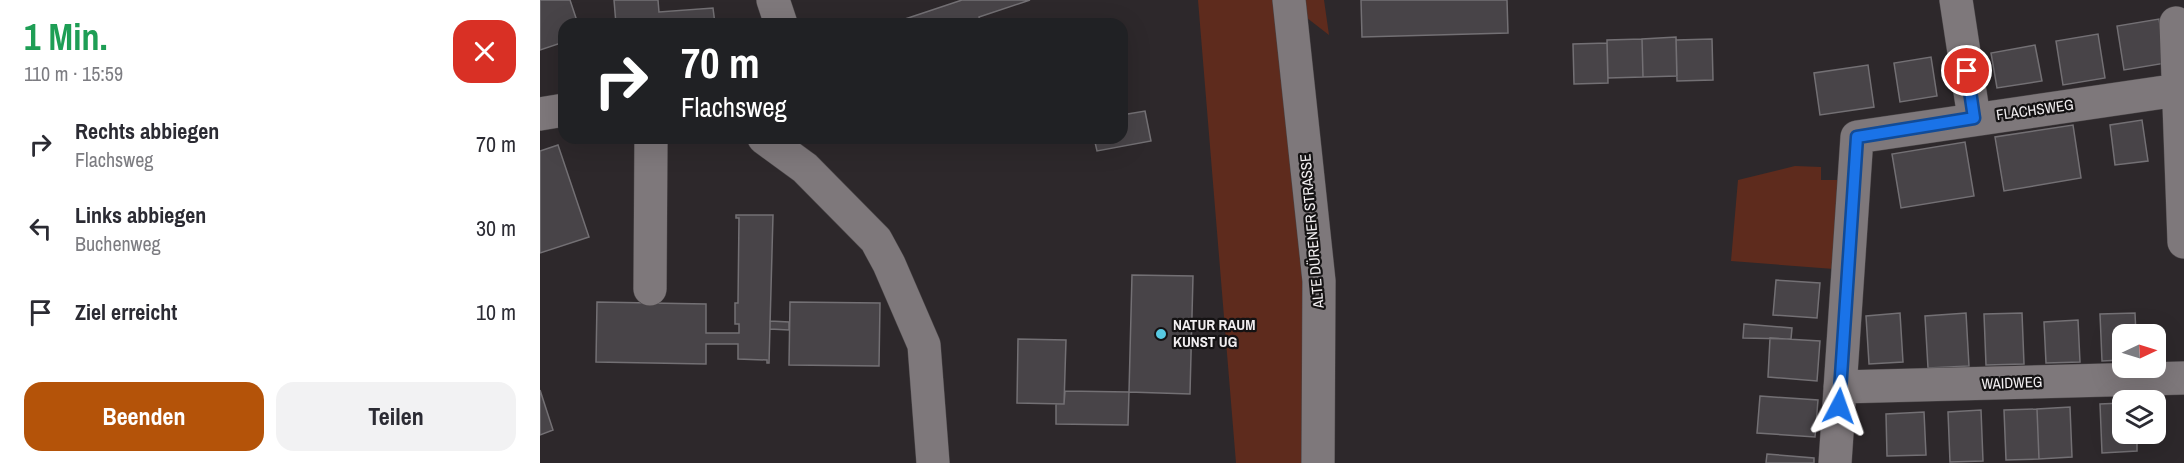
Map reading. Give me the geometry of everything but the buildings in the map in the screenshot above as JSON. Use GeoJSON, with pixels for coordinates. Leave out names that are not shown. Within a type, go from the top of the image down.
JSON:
{"type":"FeatureCollection","features":[{"type":"Feature","properties":{"kind":"street"},"geometry":{"type":"LineString","coordinates":[[773,0],[779,18]]}},
{"type":"Feature","properties":{"kind":"street","name":"ALTE DÜRENER STRASSE"},"geometry":{"type":"LineString","coordinates":[[1288,0],[1319,281],[1318,463]]}},
{"type":"Feature","properties":{"kind":"street"},"geometry":{"type":"LineString","coordinates":[[1956,0],[1974,118]]}},
{"type":"Feature","properties":{"kind":"street"},"geometry":{"type":"LineString","coordinates":[[2176,23],[2184,242]]}},
{"type":"Feature","properties":{"kind":"street","name":"FLACHSWEG"},"geometry":{"type":"LineString","coordinates":[[1840,387],[1857,137],[1974,118],[2178,90]]}},
{"type":"Feature","properties":{"kind":"street"},"geometry":{"type":"LineString","coordinates":[[540,114],[558,111]]}},
{"type":"Feature","properties":{"kind":"street"},"geometry":{"type":"LineString","coordinates":[[650,289],[651,144]]}},
{"type":"Feature","properties":{"kind":"street"},"geometry":{"type":"LineString","coordinates":[[772,144],[805,168],[876,240],[889,264],[924,345],[933,463]]}},
{"type":"Feature","properties":{"kind":"street","name":"WAIDWEG"},"geometry":{"type":"LineString","coordinates":[[1840,387],[2184,378]]}},
{"type":"Feature","properties":{"kind":"street"},"geometry":{"type":"LineString","coordinates":[[1834,463],[1840,387]]}},
{"type":"Feature","properties":{"kind":"shaded area"},"geometry":{"type":"Polygon","coordinates":[[[1198,0],[1284,0],[1315,463],[1236,463],[1198,0]]]}},
{"type":"Feature","properties":{"kind":"shaded area"},"geometry":{"type":"Polygon","coordinates":[[[1297,0],[1324,0],[1329,35],[1298,11],[1297,0]]]}},
{"type":"Feature","properties":{"kind":"shaded area"},"geometry":{"type":"Polygon","coordinates":[[[1795,166],[1821,167],[1821,180],[1838,180],[1834,269],[1731,261],[1738,180],[1795,166]]]}},
{"type":"Feature","properties":{"kind":"place","name":"NATUR RAUM KUNST UG"},"geometry":{"type":"Point","coordinates":[1161,334]}},
{"type":"Feature","properties":{"kind":"route"},"geometry":{"type":"LineString","coordinates":[[1839,406],[1857,137],[1974,118],[1967,71]]}}]}
